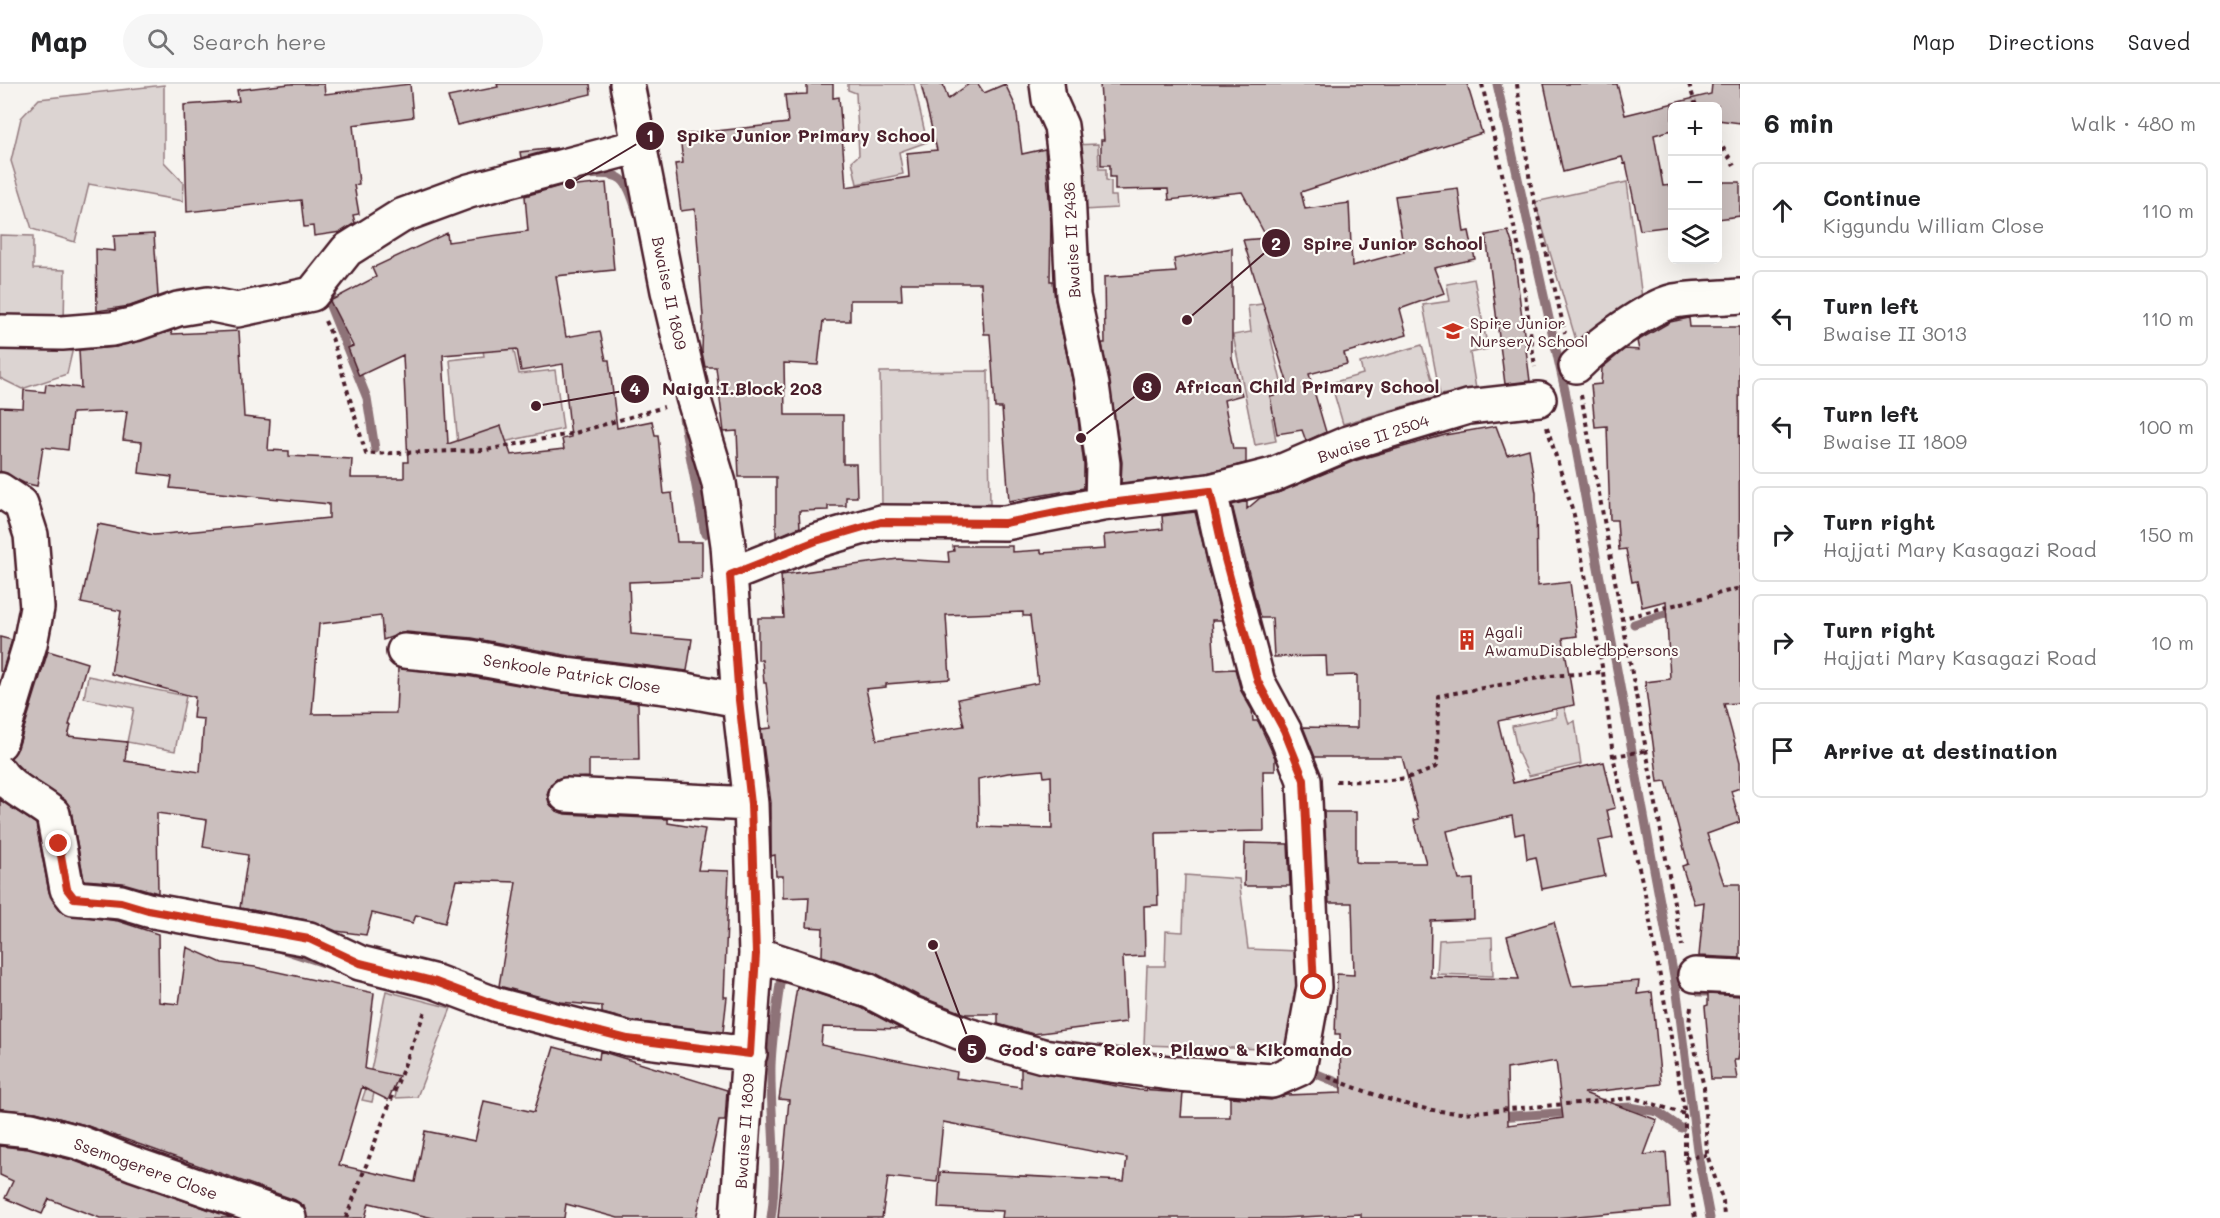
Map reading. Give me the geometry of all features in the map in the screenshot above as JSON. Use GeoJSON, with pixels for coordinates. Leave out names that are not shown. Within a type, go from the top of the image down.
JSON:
{"type":"FeatureCollection","features":[{"type":"Feature","properties":{"kind":"street","name":"Bwaise II 1809"},"geometry":{"type":"LineString","coordinates":[[627,84],[693,397],[719,483],[730,575],[739,700],[751,804],[756,954],[737,1218]]}},
{"type":"Feature","properties":{"kind":"street","name":"Bwaise II 2436"},"geometry":{"type":"LineString","coordinates":[[1047,84],[1049,99],[1061,126],[1067,173],[1073,296],[1092,385],[1102,464],[1101,504]]}},
{"type":"Feature","properties":{"kind":"street"},"geometry":{"type":"LineString","coordinates":[[0,332],[62,333],[112,329],[135,324],[178,309],[208,304],[237,310],[312,294],[346,250],[401,216],[469,191],[639,146]]}},
{"type":"Feature","properties":{"kind":"street"},"geometry":{"type":"LineString","coordinates":[[1576,366],[1590,352],[1633,322],[1672,301],[1740,296]]}},
{"type":"Feature","properties":{"kind":"street","name":"Bwaise II 2504"},"geometry":{"type":"LineString","coordinates":[[730,575],[816,541],[881,522],[1005,523],[1101,504],[1210,491],[1273,476],[1348,443],[1468,407],[1539,399]]}},
{"type":"Feature","properties":{"kind":"street"},"geometry":{"type":"LineString","coordinates":[[0,490],[21,504],[31,535],[36,608],[27,655],[0,742]]}},
{"type":"Feature","properties":{"kind":"street"},"geometry":{"type":"LineString","coordinates":[[756,954],[869,991],[913,1014],[967,1035],[1043,1056],[1177,1074],[1272,1081],[1299,1069],[1314,987],[1304,780],[1284,730],[1258,682],[1225,559],[1210,491]]}},
{"type":"Feature","properties":{"kind":"street","name":"Senkoole Patrick Close"},"geometry":{"type":"LineString","coordinates":[[404,651],[470,657],[739,700]]}},
{"type":"Feature","properties":{"kind":"street"},"geometry":{"type":"LineString","coordinates":[[0,774],[9,785],[28,794],[53,814],[67,889],[74,898],[121,902],[148,910],[309,939],[360,963],[436,982],[497,1005],[628,1039],[750,1054]]}},
{"type":"Feature","properties":{"kind":"street"},"geometry":{"type":"LineString","coordinates":[[566,795],[751,804]]}},
{"type":"Feature","properties":{"kind":"street"},"geometry":{"type":"LineString","coordinates":[[1695,975],[1740,976]]}},
{"type":"Feature","properties":{"kind":"street","name":"Ssemogerere Close"},"geometry":{"type":"LineString","coordinates":[[0,1127],[31,1130],[78,1142],[289,1218]]}},
{"type":"Feature","properties":{"kind":"path"},"geometry":{"type":"LineString","coordinates":[[1482,84],[1502,184],[1519,249],[1539,399],[1575,514],[1603,672],[1613,756],[1646,894],[1685,1114],[1685,1158],[1695,1218]]}},
{"type":"Feature","properties":{"kind":"path"},"geometry":{"type":"LineString","coordinates":[[1517,84],[1530,182],[1563,326],[1576,366],[1620,619],[1629,654],[1682,949],[1695,975],[1689,1024],[1704,1087],[1707,1155],[1723,1201],[1724,1218]]}},
{"type":"Feature","properties":{"kind":"path"},"geometry":{"type":"LineString","coordinates":[[1689,84],[1695,102]]}},
{"type":"Feature","properties":{"kind":"path"},"geometry":{"type":"LineString","coordinates":[[1722,146],[1734,165]]}},
{"type":"Feature","properties":{"kind":"path"},"geometry":{"type":"LineString","coordinates":[[312,294],[331,334],[366,454],[486,450],[575,433],[693,397]]}},
{"type":"Feature","properties":{"kind":"path"},"geometry":{"type":"LineString","coordinates":[[1620,619],[1740,588]]}},
{"type":"Feature","properties":{"kind":"path"},"geometry":{"type":"LineString","coordinates":[[1304,780],[1389,781],[1423,774],[1437,766],[1438,696],[1498,683],[1603,672]]}},
{"type":"Feature","properties":{"kind":"path"},"geometry":{"type":"LineString","coordinates":[[1613,756],[1646,751]]}},
{"type":"Feature","properties":{"kind":"path"},"geometry":{"type":"LineString","coordinates":[[346,1218],[436,982]]}},
{"type":"Feature","properties":{"kind":"path"},"geometry":{"type":"LineString","coordinates":[[1300,1066],[1367,1092],[1442,1112],[1464,1113],[1634,1098],[1685,1114]]}},
{"type":"Feature","properties":{"kind":"path"},"geometry":{"type":"LineString","coordinates":[[1685,1158],[1707,1155]]}},
{"type":"Feature","properties":{"kind":"shaded area"},"geometry":{"type":"Polygon","coordinates":[[[848,84],[914,84],[927,142],[899,152],[903,174],[857,184],[852,161],[859,155],[856,93],[848,90],[848,84]]]}},
{"type":"Feature","properties":{"kind":"shaded area"},"geometry":{"type":"Polygon","coordinates":[[[164,85],[164,162],[184,183],[183,201],[89,184],[75,242],[32,229],[11,161],[21,118],[39,99],[164,85]]]}},
{"type":"Feature","properties":{"kind":"shaded area"},"geometry":{"type":"Polygon","coordinates":[[[1098,144],[1099,169],[1106,169],[1106,180],[1111,181],[1111,196],[1116,196],[1117,208],[1083,210],[1072,145],[1098,144]]]}},
{"type":"Feature","properties":{"kind":"shaded area"},"geometry":{"type":"Polygon","coordinates":[[[1627,182],[1644,314],[1581,357],[1535,202],[1627,182]]]}},
{"type":"Feature","properties":{"kind":"shaded area"},"geometry":{"type":"Polygon","coordinates":[[[0,235],[33,236],[33,269],[65,270],[64,324],[0,322],[0,235]]]}},
{"type":"Feature","properties":{"kind":"shaded area"},"geometry":{"type":"Polygon","coordinates":[[[1474,279],[1488,349],[1470,353],[1476,389],[1440,395],[1423,305],[1450,301],[1447,284],[1474,279]]]}},
{"type":"Feature","properties":{"kind":"shaded area"},"geometry":{"type":"Polygon","coordinates":[[[1297,299],[1300,319],[1268,326],[1283,390],[1278,391],[1283,415],[1272,418],[1276,441],[1255,445],[1233,335],[1251,332],[1248,306],[1297,299]]]}},
{"type":"Feature","properties":{"kind":"shaded area"},"geometry":{"type":"Polygon","coordinates":[[[512,342],[519,374],[555,370],[563,429],[481,447],[458,444],[450,360],[484,356],[482,345],[512,342]]]}},
{"type":"Feature","properties":{"kind":"shaded area"},"geometry":{"type":"Polygon","coordinates":[[[0,343],[73,348],[67,374],[22,389],[0,378],[0,343]]]}},
{"type":"Feature","properties":{"kind":"shaded area"},"geometry":{"type":"Polygon","coordinates":[[[1422,345],[1437,397],[1343,424],[1331,383],[1363,374],[1360,363],[1422,345]]]}},
{"type":"Feature","properties":{"kind":"shaded area"},"geometry":{"type":"Polygon","coordinates":[[[988,371],[990,504],[882,505],[880,372],[988,371]]]}},
{"type":"Feature","properties":{"kind":"shaded area"},"geometry":{"type":"Polygon","coordinates":[[[88,676],[186,696],[175,751],[127,742],[134,708],[84,698],[88,676]]]}},
{"type":"Feature","properties":{"kind":"shaded area"},"geometry":{"type":"Polygon","coordinates":[[[1563,704],[1569,724],[1575,721],[1581,764],[1529,776],[1518,753],[1512,726],[1556,717],[1556,707],[1563,704]]]}},
{"type":"Feature","properties":{"kind":"shaded area"},"geometry":{"type":"Polygon","coordinates":[[[1185,875],[1239,879],[1248,949],[1297,951],[1294,1050],[1144,1045],[1147,966],[1165,966],[1166,931],[1183,932],[1185,875]]]}},
{"type":"Feature","properties":{"kind":"shaded area"},"geometry":{"type":"Polygon","coordinates":[[[1492,937],[1493,976],[1437,974],[1439,940],[1492,937]]]}},
{"type":"Feature","properties":{"kind":"shaded area"},"geometry":{"type":"Polygon","coordinates":[[[386,991],[451,1008],[417,1097],[395,1098],[397,1088],[376,1084],[372,1102],[362,1100],[373,1060],[386,991]]]}},
{"type":"Feature","properties":{"kind":"building"},"geometry":{"type":"Polygon","coordinates":[[[290,84],[324,84],[325,94],[410,84],[413,117],[353,125],[359,184],[354,185],[359,214],[353,215],[355,223],[341,232],[314,236],[313,226],[304,227],[301,200],[187,212],[184,105],[239,101],[237,90],[290,84]]]}},
{"type":"Feature","properties":{"kind":"building"},"geometry":{"type":"Polygon","coordinates":[[[497,84],[590,84],[591,94],[457,125],[448,97],[498,87],[497,84]]]}},
{"type":"Feature","properties":{"kind":"building"},"geometry":{"type":"Polygon","coordinates":[[[807,84],[833,84],[833,98],[839,97],[846,187],[909,177],[907,153],[937,150],[921,84],[943,84],[948,99],[969,84],[978,84],[984,93],[1005,84],[1016,107],[1022,154],[1045,149],[1051,222],[1050,281],[1053,281],[1074,388],[1084,465],[1084,488],[1009,501],[1002,408],[995,408],[990,334],[984,334],[981,283],[901,283],[902,300],[850,300],[850,321],[823,321],[818,365],[784,363],[785,415],[843,415],[843,464],[856,464],[857,497],[846,497],[846,506],[828,506],[828,510],[799,511],[800,527],[776,537],[776,477],[739,477],[737,431],[724,432],[716,367],[705,367],[702,352],[703,316],[695,209],[681,211],[675,164],[683,163],[680,135],[788,123],[785,95],[807,94],[807,84]]]}},
{"type":"Feature","properties":{"kind":"building"},"geometry":{"type":"Polygon","coordinates":[[[1100,84],[1467,84],[1482,133],[1301,192],[1305,209],[1349,203],[1352,266],[1404,252],[1395,196],[1458,188],[1464,232],[1469,231],[1475,259],[1434,268],[1444,293],[1400,309],[1407,335],[1344,353],[1347,364],[1309,374],[1326,432],[1306,441],[1302,430],[1277,434],[1270,396],[1290,391],[1243,240],[1267,238],[1242,192],[1169,200],[1168,189],[1115,190],[1115,177],[1110,177],[1110,165],[1101,165],[1101,140],[1104,140],[1100,84]]]}},
{"type":"Feature","properties":{"kind":"building"},"geometry":{"type":"Polygon","coordinates":[[[1544,84],[1617,84],[1625,115],[1668,104],[1668,131],[1654,135],[1663,186],[1668,185],[1668,226],[1640,230],[1626,163],[1624,164],[1622,157],[1563,172],[1544,84]]]}},
{"type":"Feature","properties":{"kind":"building"},"geometry":{"type":"Polygon","coordinates":[[[1712,84],[1740,84],[1740,123],[1722,121],[1722,102],[1678,102],[1711,94],[1712,84]]]}},
{"type":"Feature","properties":{"kind":"building"},"geometry":{"type":"Polygon","coordinates":[[[557,148],[521,158],[520,152],[557,148]]]}},
{"type":"Feature","properties":{"kind":"building"},"geometry":{"type":"Polygon","coordinates":[[[1722,182],[1740,182],[1740,216],[1722,218],[1722,182]]]}},
{"type":"Feature","properties":{"kind":"building"},"geometry":{"type":"Polygon","coordinates":[[[606,183],[614,270],[556,276],[566,337],[600,331],[606,360],[609,360],[617,428],[652,421],[655,435],[658,435],[664,494],[672,493],[677,542],[702,542],[702,579],[629,582],[631,634],[692,639],[687,671],[570,656],[472,638],[406,632],[383,640],[381,616],[319,624],[312,714],[396,713],[398,668],[467,676],[638,703],[639,760],[589,760],[589,777],[557,779],[551,784],[547,794],[549,803],[555,810],[565,814],[668,819],[668,823],[705,829],[698,870],[729,871],[724,997],[727,997],[723,1032],[632,1021],[602,1013],[602,1006],[560,1002],[499,986],[516,882],[456,880],[445,923],[416,915],[413,923],[372,913],[366,935],[336,931],[312,921],[240,908],[248,855],[203,847],[207,820],[157,813],[158,893],[123,883],[84,880],[71,811],[65,800],[28,775],[10,758],[18,748],[48,651],[87,663],[69,725],[71,725],[68,736],[127,742],[125,761],[200,772],[204,719],[193,718],[195,697],[111,674],[121,611],[81,603],[98,524],[154,535],[329,518],[329,504],[170,488],[172,477],[139,473],[142,442],[123,440],[127,411],[72,413],[68,450],[43,447],[37,486],[24,483],[0,471],[0,407],[23,408],[24,390],[45,392],[46,384],[81,388],[79,350],[116,347],[171,331],[172,334],[239,331],[244,417],[270,420],[268,450],[289,451],[289,456],[352,459],[351,478],[404,478],[404,462],[408,462],[403,355],[359,376],[348,348],[353,346],[330,301],[376,277],[372,268],[447,233],[448,242],[528,231],[525,196],[567,184],[567,187],[606,183]],[[517,349],[443,355],[448,444],[501,426],[511,455],[564,449],[562,439],[571,437],[563,364],[521,371],[517,349]]]}},
{"type":"Feature","properties":{"kind":"building"},"geometry":{"type":"Polygon","coordinates":[[[1508,231],[1513,246],[1530,381],[1505,384],[1486,235],[1508,231]]]}},
{"type":"Feature","properties":{"kind":"building"},"geometry":{"type":"Polygon","coordinates":[[[154,234],[158,296],[130,306],[97,311],[96,249],[115,251],[114,236],[154,234]]]}},
{"type":"Feature","properties":{"kind":"building"},"geometry":{"type":"Polygon","coordinates":[[[1232,248],[1232,358],[1242,395],[1224,400],[1233,449],[1246,449],[1246,463],[1207,473],[1121,483],[1122,462],[1102,343],[1105,343],[1104,277],[1176,272],[1174,259],[1232,248]]]}},
{"type":"Feature","properties":{"kind":"building"},"geometry":{"type":"Polygon","coordinates":[[[1689,318],[1690,327],[1739,327],[1740,703],[1724,704],[1740,762],[1740,788],[1731,791],[1740,822],[1707,834],[1724,884],[1740,884],[1740,958],[1699,956],[1704,902],[1694,904],[1682,866],[1688,864],[1666,781],[1658,782],[1645,682],[1670,679],[1666,601],[1642,607],[1637,581],[1632,582],[1626,549],[1619,550],[1617,520],[1610,520],[1607,426],[1595,427],[1591,385],[1601,384],[1602,368],[1625,349],[1639,350],[1637,341],[1670,322],[1689,318]]]}},
{"type":"Feature","properties":{"kind":"building"},"geometry":{"type":"Polygon","coordinates":[[[1496,426],[1507,455],[1529,449],[1536,493],[1537,586],[1570,582],[1577,636],[1563,638],[1574,705],[1498,721],[1513,783],[1604,762],[1615,808],[1607,810],[1613,838],[1598,841],[1605,876],[1542,889],[1536,857],[1527,859],[1524,833],[1515,835],[1512,816],[1447,831],[1459,880],[1473,879],[1474,919],[1431,921],[1430,977],[1519,979],[1507,936],[1554,922],[1572,986],[1639,981],[1637,994],[1652,992],[1661,1084],[1584,1093],[1657,1120],[1644,1155],[1666,1152],[1670,1208],[1554,1218],[1361,1218],[1361,1214],[1281,1218],[1002,1218],[1003,1211],[938,1208],[940,1172],[1124,1181],[1127,1158],[943,1122],[937,1182],[888,1177],[882,1218],[778,1218],[789,1100],[779,1099],[797,987],[862,1008],[901,1029],[823,1027],[821,1045],[957,1072],[956,1078],[1021,1087],[1021,1069],[1139,1090],[1183,1093],[1181,1117],[1230,1117],[1230,1097],[1271,1100],[1286,1095],[1341,1093],[1340,1034],[1335,1034],[1337,974],[1354,975],[1352,903],[1329,903],[1324,812],[1356,812],[1356,862],[1364,863],[1426,863],[1414,820],[1419,819],[1402,757],[1315,757],[1303,727],[1357,728],[1357,675],[1327,676],[1326,656],[1274,657],[1272,618],[1260,618],[1232,505],[1247,501],[1247,509],[1260,498],[1354,461],[1445,435],[1496,426]],[[1556,1061],[1507,1069],[1508,1125],[1563,1118],[1556,1061]]]}},
{"type":"Feature","properties":{"kind":"building"},"geometry":{"type":"Polygon","coordinates":[[[1195,512],[1222,620],[1212,620],[1215,670],[1235,669],[1241,691],[1252,710],[1253,721],[1258,721],[1275,758],[1275,771],[1263,771],[1264,831],[1156,833],[1158,905],[1144,906],[1145,956],[1123,957],[1126,1022],[1033,1034],[998,1024],[998,1014],[966,1014],[921,997],[875,973],[822,956],[823,928],[807,927],[809,897],[783,898],[783,876],[776,876],[775,855],[771,856],[771,803],[761,729],[771,728],[762,660],[758,660],[758,618],[784,618],[781,575],[898,559],[949,562],[948,552],[954,551],[953,546],[1012,546],[1012,552],[1041,550],[1041,553],[1105,549],[1104,535],[1163,529],[1162,516],[1195,512]],[[1023,612],[946,615],[950,679],[886,684],[886,687],[866,689],[877,740],[964,726],[958,699],[1038,683],[1030,616],[1023,616],[1023,612]],[[1043,770],[1008,773],[978,779],[979,827],[1052,829],[1051,776],[1044,777],[1043,770]]]}},
{"type":"Feature","properties":{"kind":"building"},"geometry":{"type":"Polygon","coordinates":[[[0,637],[12,640],[2,672],[0,671],[0,637]]]}},
{"type":"Feature","properties":{"kind":"building"},"geometry":{"type":"Polygon","coordinates":[[[0,800],[36,824],[49,892],[65,914],[118,921],[158,934],[159,1002],[179,1004],[187,947],[222,963],[255,967],[374,993],[365,1069],[399,1076],[388,1100],[362,1087],[339,1165],[415,1182],[425,1131],[475,1141],[484,1101],[534,1112],[554,1047],[599,1059],[600,1051],[727,1090],[725,1121],[719,1121],[696,1218],[618,1218],[566,1204],[564,1218],[433,1218],[369,1203],[365,1218],[307,1218],[304,1206],[295,1200],[85,1125],[36,1112],[0,1109],[0,800]]]}},
{"type":"Feature","properties":{"kind":"building"},"geometry":{"type":"Polygon","coordinates":[[[1245,843],[1288,844],[1290,886],[1244,886],[1245,843]]]}},
{"type":"Feature","properties":{"kind":"building"},"geometry":{"type":"Polygon","coordinates":[[[1708,994],[1740,996],[1740,1045],[1738,1060],[1734,1060],[1737,1079],[1711,1079],[1705,1006],[1708,1005],[1708,994]]]}},
{"type":"Feature","properties":{"kind":"building"},"geometry":{"type":"Polygon","coordinates":[[[0,1146],[28,1149],[72,1160],[232,1218],[100,1218],[49,1199],[42,1214],[5,1198],[13,1181],[0,1175],[0,1146]]]}},
{"type":"Feature","properties":{"kind":"waterway"},"geometry":{"type":"LineString","coordinates":[[1497,84],[1566,395],[1677,993],[1697,1150],[1710,1218]]}},
{"type":"Feature","properties":{"kind":"waterway"},"geometry":{"type":"LineString","coordinates":[[587,175],[609,174],[622,180],[630,192],[637,212]]}},
{"type":"Feature","properties":{"kind":"waterway"},"geometry":{"type":"LineString","coordinates":[[337,285],[328,301],[367,398],[375,449]]}},
{"type":"Feature","properties":{"kind":"waterway"},"geometry":{"type":"LineString","coordinates":[[683,418],[705,534]]}},
{"type":"Feature","properties":{"kind":"waterway"},"geometry":{"type":"LineString","coordinates":[[1634,624],[1677,610]]}},
{"type":"Feature","properties":{"kind":"waterway"},"geometry":{"type":"LineString","coordinates":[[281,949],[327,964]]}},
{"type":"Feature","properties":{"kind":"waterway"},"geometry":{"type":"LineString","coordinates":[[771,1218],[774,1180],[771,1066],[782,969]]}},
{"type":"Feature","properties":{"kind":"waterway"},"geometry":{"type":"LineString","coordinates":[[1700,992],[1723,992]]}},
{"type":"Feature","properties":{"kind":"waterway"},"geometry":{"type":"LineString","coordinates":[[1305,1069],[1353,1089]]}},
{"type":"Feature","properties":{"kind":"waterway"},"geometry":{"type":"LineString","coordinates":[[1614,1108],[1630,1107],[1658,1112],[1681,1128]]}},
{"type":"Feature","properties":{"kind":"waterway"},"geometry":{"type":"LineString","coordinates":[[1497,1117],[1573,1112]]}},
{"type":"Feature","properties":{"kind":"place","name":"Spike Junior Primary School"},"geometry":{"type":"Point","coordinates":[570,184]}},
{"type":"Feature","properties":{"kind":"place","name":"Spire Junior School"},"geometry":{"type":"Point","coordinates":[1187,320]}},
{"type":"Feature","properties":{"kind":"place","name":"Spire Junior Nursery School"},"geometry":{"type":"Point","coordinates":[1453,331]}},
{"type":"Feature","properties":{"kind":"place","name":"Naiga.I.Block 203"},"geometry":{"type":"Point","coordinates":[536,406]}},
{"type":"Feature","properties":{"kind":"place","name":"African Child Primary School"},"geometry":{"type":"Point","coordinates":[1081,438]}},
{"type":"Feature","properties":{"kind":"place","name":"Agali AwamuDisabledbpersons"},"geometry":{"type":"Point","coordinates":[1467,640]}},
{"type":"Feature","properties":{"kind":"place","name":"God's care Rolex , Pilawo & Kikomando"},"geometry":{"type":"Point","coordinates":[933,945]}},
{"type":"Feature","properties":{"kind":"route"},"geometry":{"type":"LineString","coordinates":[[59,844],[67,889],[74,898],[121,902],[148,910],[309,939],[360,963],[436,982],[497,1005],[543,1017],[628,1039],[750,1054],[756,954],[751,804],[739,700],[730,575],[816,541],[881,522],[1005,523],[1101,504],[1210,491],[1217,530],[1244,621],[1258,682],[1284,730],[1304,780],[1314,987]]}}]}
